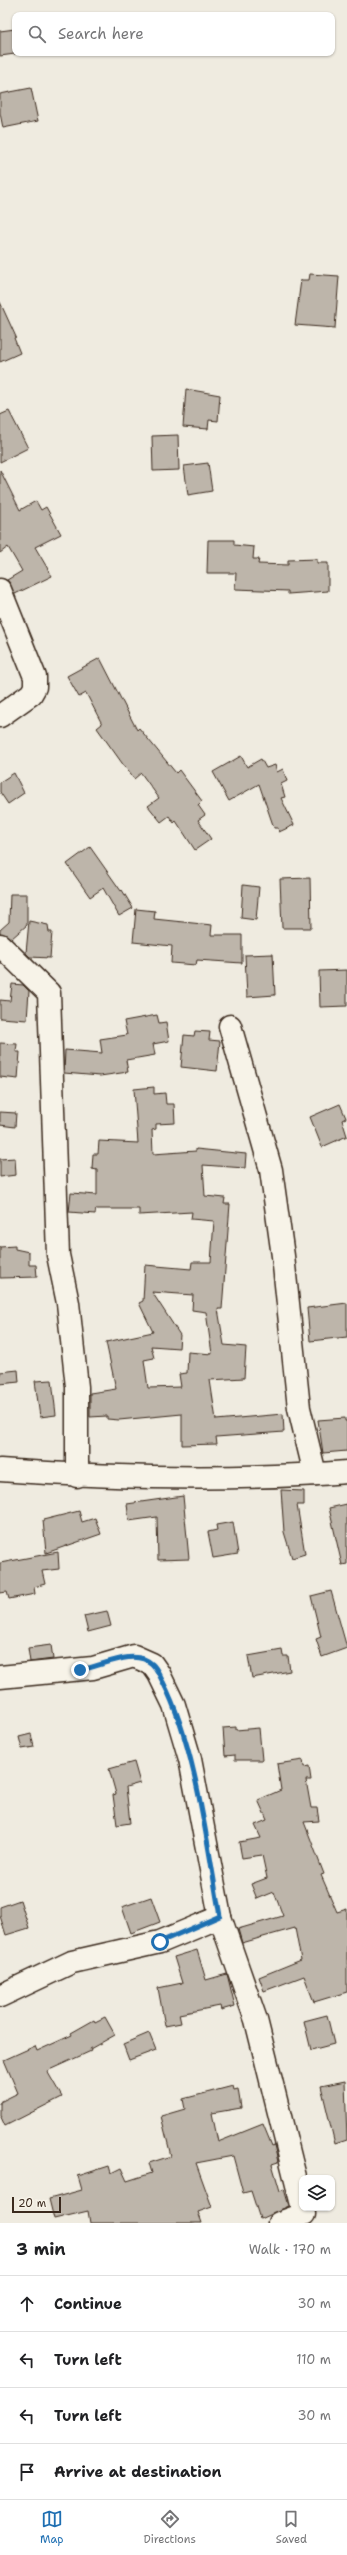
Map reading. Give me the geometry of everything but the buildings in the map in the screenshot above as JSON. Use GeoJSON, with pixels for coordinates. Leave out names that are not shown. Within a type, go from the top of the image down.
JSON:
{"type":"FeatureCollection","features":[{"type":"Feature","properties":{"kind":"street"},"geometry":{"type":"LineString","coordinates":[[0,590],[35,677],[35,687],[31,694],[0,716]]}},
{"type":"Feature","properties":{"kind":"street"},"geometry":{"type":"LineString","coordinates":[[0,945],[50,993],[58,1255],[68,1303],[77,1388],[77,1476]]}},
{"type":"Feature","properties":{"kind":"street"},"geometry":{"type":"LineString","coordinates":[[230,1026],[271,1170],[284,1256],[299,1408],[315,1474]]}},
{"type":"Feature","properties":{"kind":"street"},"geometry":{"type":"LineString","coordinates":[[0,1470],[77,1476],[157,1478],[347,1472]]}},
{"type":"Feature","properties":{"kind":"street"},"geometry":{"type":"LineString","coordinates":[[0,1677],[93,1668],[134,1656],[152,1664],[174,1705],[190,1759],[220,1916],[256,2020],[304,2212],[279,2223]]}},
{"type":"Feature","properties":{"kind":"street"},"geometry":{"type":"LineString","coordinates":[[0,1996],[72,1962],[160,1942],[220,1916]]}},
{"type":"Feature","properties":{"kind":"route"},"geometry":{"type":"LineString","coordinates":[[80,1670],[93,1668],[134,1656],[152,1664],[159,1674],[174,1705],[190,1759],[220,1916],[200,1927],[160,1942]]}}]}
